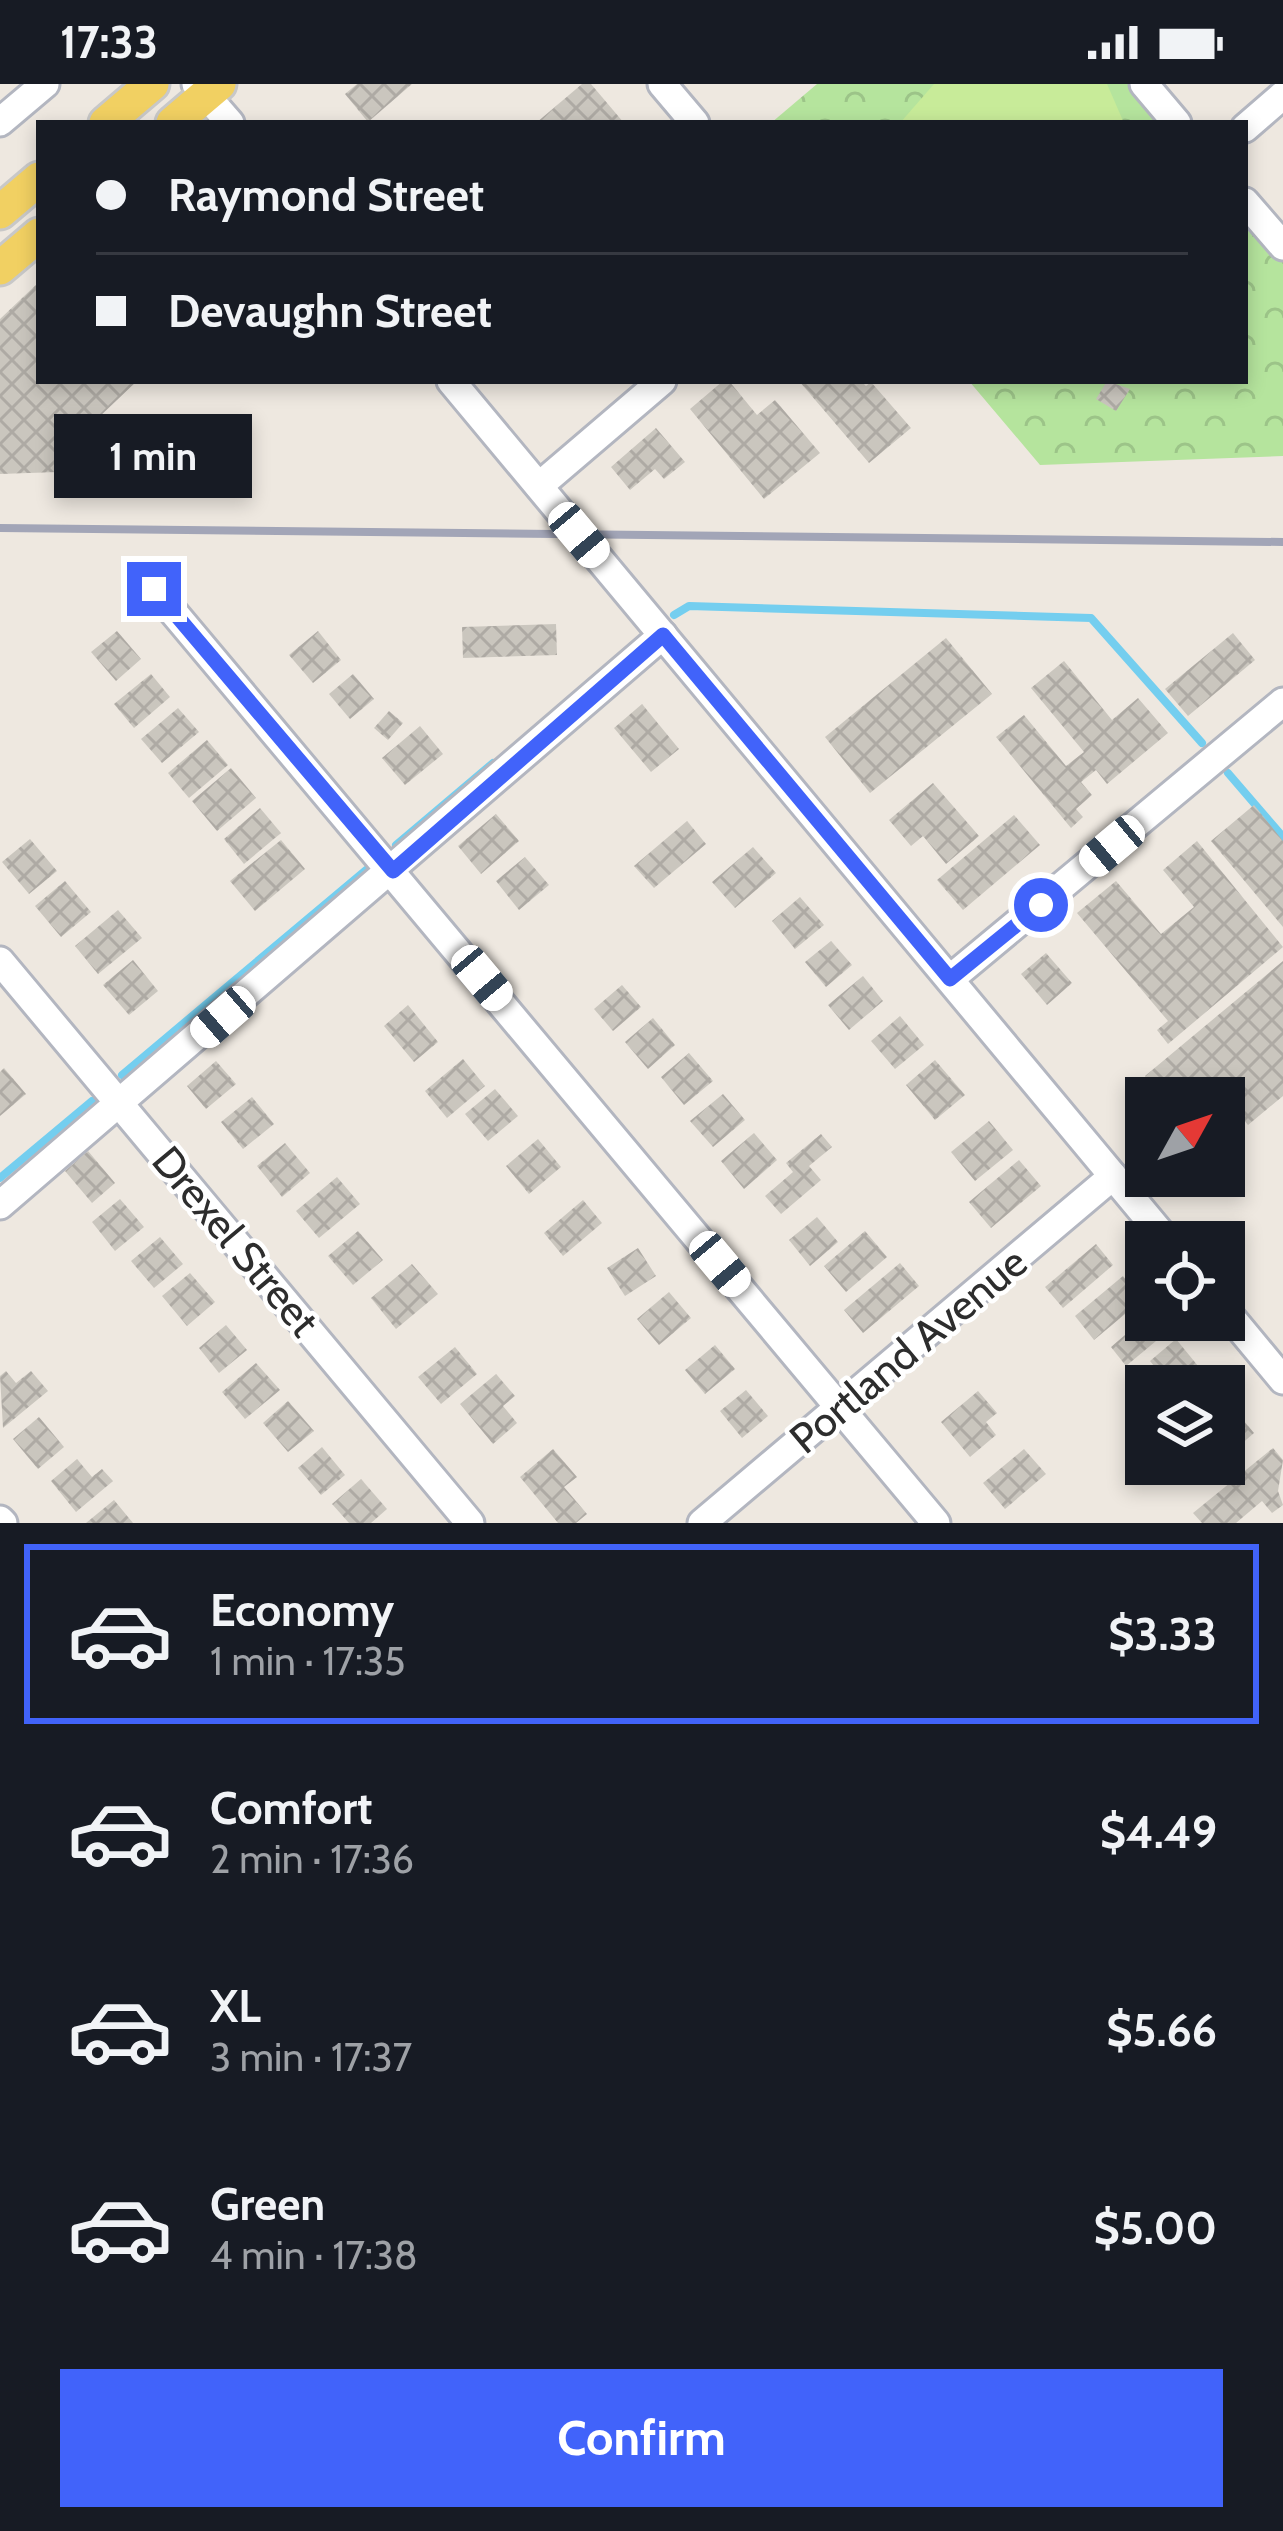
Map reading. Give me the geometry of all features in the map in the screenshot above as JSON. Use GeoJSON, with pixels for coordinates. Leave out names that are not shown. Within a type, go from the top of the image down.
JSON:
{"type":"FeatureCollection","features":[{"type":"Feature","properties":{"kind":"main road"},"geometry":{"type":"LineString","coordinates":[[110,120],[152,84]]}},
{"type":"Feature","properties":{"kind":"main road"},"geometry":{"type":"LineString","coordinates":[[176,120],[207,88]]}},
{"type":"Feature","properties":{"kind":"main road"},"geometry":{"type":"LineString","coordinates":[[0,212],[36,182]]}},
{"type":"Feature","properties":{"kind":"main road"},"geometry":{"type":"LineString","coordinates":[[0,268],[36,238]]}},
{"type":"Feature","properties":{"kind":"street"},"geometry":{"type":"LineString","coordinates":[[0,122],[45,84]]}},
{"type":"Feature","properties":{"kind":"street"},"geometry":{"type":"LineString","coordinates":[[662,84],[692,120]]}},
{"type":"Feature","properties":{"kind":"street"},"geometry":{"type":"LineString","coordinates":[[1144,84],[1174,120]]}},
{"type":"Feature","properties":{"kind":"street"},"geometry":{"type":"LineString","coordinates":[[207,88],[228,120]]}},
{"type":"Feature","properties":{"kind":"street"},"geometry":{"type":"LineString","coordinates":[[1248,125],[1283,95]]}},
{"type":"Feature","properties":{"kind":"street"},"geometry":{"type":"LineString","coordinates":[[1248,205],[1283,246]]}},
{"type":"Feature","properties":{"kind":"street"},"geometry":{"type":"LineString","coordinates":[[454,384],[1150,1221]]}},
{"type":"Feature","properties":{"kind":"street"},"geometry":{"type":"LineString","coordinates":[[539,486],[658,384]]}},
{"type":"Feature","properties":{"kind":"street"},"geometry":{"type":"LineString","coordinates":[[154,589],[936,1523]]}},
{"type":"Feature","properties":{"kind":"street"},"geometry":{"type":"LineString","coordinates":[[0,1205],[663,635]]}},
{"type":"Feature","properties":{"kind":"street"},"geometry":{"type":"LineString","coordinates":[[950,979],[1283,702]]}},
{"type":"Feature","properties":{"kind":"street","name":"Drexel Street"},"geometry":{"type":"LineString","coordinates":[[0,961],[470,1523]]}},
{"type":"Feature","properties":{"kind":"street","name":"Portland Avenue"},"geometry":{"type":"LineString","coordinates":[[702,1523],[1113,1176]]}},
{"type":"Feature","properties":{"kind":"street"},"geometry":{"type":"LineString","coordinates":[[1245,1334],[1283,1380]]}},
{"type":"Feature","properties":{"kind":"green space"},"geometry":{"type":"Polygon","coordinates":[[[817,84],[1131,84],[1161,120],[775,120],[817,84]]]}},
{"type":"Feature","properties":{"kind":"green space"},"geometry":{"type":"Polygon","coordinates":[[[934,84],[1107,84],[1123,120],[903,120],[934,84]]]}},
{"type":"Feature","properties":{"kind":"green space"},"geometry":{"type":"Polygon","coordinates":[[[1248,220],[1283,261],[1283,456],[1040,465],[972,384],[1248,384],[1248,220]]]}},
{"type":"Feature","properties":{"kind":"building"},"geometry":{"type":"Polygon","coordinates":[[[357,84],[412,84],[370,120],[345,94],[357,84]]]}},
{"type":"Feature","properties":{"kind":"building"},"geometry":{"type":"Polygon","coordinates":[[[582,84],[591,84],[621,120],[540,120],[582,84]]]}},
{"type":"Feature","properties":{"kind":"building"},"geometry":{"type":"Polygon","coordinates":[[[36,285],[36,384],[134,384],[57,457],[58,472],[0,474],[0,319],[36,285]]]}},
{"type":"Feature","properties":{"kind":"building"},"geometry":{"type":"Polygon","coordinates":[[[719,384],[731,384],[757,415],[775,400],[820,453],[764,499],[690,409],[719,384]]]}},
{"type":"Feature","properties":{"kind":"building"},"geometry":{"type":"Polygon","coordinates":[[[802,384],[873,384],[911,428],[869,463],[802,384]]]}},
{"type":"Feature","properties":{"kind":"building"},"geometry":{"type":"Polygon","coordinates":[[[1105,384],[1130,389],[1116,411],[1096,399],[1105,384]]]}},
{"type":"Feature","properties":{"kind":"building"},"geometry":{"type":"Polygon","coordinates":[[[172,420],[187,438],[166,456],[150,438],[172,420]]]}},
{"type":"Feature","properties":{"kind":"building"},"geometry":{"type":"Polygon","coordinates":[[[656,428],[685,462],[664,479],[655,469],[630,490],[611,467],[656,428]]]}},
{"type":"Feature","properties":{"kind":"building"},"geometry":{"type":"Polygon","coordinates":[[[556,624],[557,655],[463,658],[462,627],[556,624]]]}},
{"type":"Feature","properties":{"kind":"building"},"geometry":{"type":"Polygon","coordinates":[[[117,631],[141,659],[116,681],[91,652],[117,631]]]}},
{"type":"Feature","properties":{"kind":"building"},"geometry":{"type":"Polygon","coordinates":[[[318,631],[341,660],[313,683],[289,655],[318,631]]]}},
{"type":"Feature","properties":{"kind":"building"},"geometry":{"type":"Polygon","coordinates":[[[1233,633],[1255,660],[1188,716],[1165,689],[1233,633]]]}},
{"type":"Feature","properties":{"kind":"building"},"geometry":{"type":"Polygon","coordinates":[[[946,638],[992,694],[870,793],[825,737],[946,638]]]}},
{"type":"Feature","properties":{"kind":"building"},"geometry":{"type":"Polygon","coordinates":[[[1064,661],[1112,720],[1138,698],[1168,733],[1107,784],[1096,770],[1081,782],[1092,795],[1076,809],[1083,817],[1071,828],[996,737],[1024,715],[1066,766],[1084,752],[1031,688],[1064,661]]]}},
{"type":"Feature","properties":{"kind":"building"},"geometry":{"type":"Polygon","coordinates":[[[151,674],[170,697],[134,728],[114,704],[151,674]]]}},
{"type":"Feature","properties":{"kind":"building"},"geometry":{"type":"Polygon","coordinates":[[[353,674],[374,699],[350,719],[329,694],[353,674]]]}},
{"type":"Feature","properties":{"kind":"building"},"geometry":{"type":"Polygon","coordinates":[[[642,704],[679,749],[651,772],[614,728],[642,704]]]}},
{"type":"Feature","properties":{"kind":"building"},"geometry":{"type":"Polygon","coordinates":[[[178,708],[199,732],[162,763],[141,739],[178,708]]]}},
{"type":"Feature","properties":{"kind":"building"},"geometry":{"type":"Polygon","coordinates":[[[389,711],[403,723],[388,740],[374,728],[389,711]]]}},
{"type":"Feature","properties":{"kind":"building"},"geometry":{"type":"Polygon","coordinates":[[[420,726],[443,754],[405,785],[382,758],[420,726]]]}},
{"type":"Feature","properties":{"kind":"building"},"geometry":{"type":"Polygon","coordinates":[[[207,740],[228,765],[189,798],[168,773],[207,740]]]}},
{"type":"Feature","properties":{"kind":"building"},"geometry":{"type":"Polygon","coordinates":[[[231,768],[256,798],[217,831],[192,801],[231,768]]]}},
{"type":"Feature","properties":{"kind":"building"},"geometry":{"type":"Polygon","coordinates":[[[933,783],[979,836],[946,864],[923,836],[911,846],[889,820],[933,783]]]}},
{"type":"Feature","properties":{"kind":"building"},"geometry":{"type":"Polygon","coordinates":[[[1254,805],[1283,841],[1283,927],[1211,841],[1254,805]]]}},
{"type":"Feature","properties":{"kind":"building"},"geometry":{"type":"Polygon","coordinates":[[[260,808],[281,833],[244,864],[224,839],[260,808]]]}},
{"type":"Feature","properties":{"kind":"building"},"geometry":{"type":"Polygon","coordinates":[[[496,814],[519,841],[481,874],[458,846],[496,814]]]}},
{"type":"Feature","properties":{"kind":"building"},"geometry":{"type":"Polygon","coordinates":[[[1014,815],[1040,845],[963,910],[937,880],[1014,815]]]}},
{"type":"Feature","properties":{"kind":"building"},"geometry":{"type":"Polygon","coordinates":[[[687,821],[706,844],[654,888],[634,866],[687,821]]]}},
{"type":"Feature","properties":{"kind":"building"},"geometry":{"type":"Polygon","coordinates":[[[30,839],[57,871],[29,894],[2,862],[30,839]]]}},
{"type":"Feature","properties":{"kind":"building"},"geometry":{"type":"Polygon","coordinates":[[[281,840],[305,869],[255,911],[230,881],[281,840]]]}},
{"type":"Feature","properties":{"kind":"building"},"geometry":{"type":"Polygon","coordinates":[[[1197,841],[1283,947],[1168,1044],[1157,1030],[1168,1021],[1077,913],[1116,881],[1161,934],[1194,907],[1163,870],[1197,841]]]}},
{"type":"Feature","properties":{"kind":"building"},"geometry":{"type":"Polygon","coordinates":[[[753,847],[776,873],[735,908],[712,882],[753,847]]]}},
{"type":"Feature","properties":{"kind":"building"},"geometry":{"type":"Polygon","coordinates":[[[525,857],[549,885],[519,910],[496,881],[525,857]]]}},
{"type":"Feature","properties":{"kind":"building"},"geometry":{"type":"Polygon","coordinates":[[[65,881],[91,912],[61,937],[35,906],[65,881]]]}},
{"type":"Feature","properties":{"kind":"building"},"geometry":{"type":"Polygon","coordinates":[[[800,897],[824,925],[795,949],[772,921],[800,897]]]}},
{"type":"Feature","properties":{"kind":"building"},"geometry":{"type":"Polygon","coordinates":[[[118,910],[142,938],[98,974],[75,946],[118,910]]]}},
{"type":"Feature","properties":{"kind":"building"},"geometry":{"type":"Polygon","coordinates":[[[831,941],[852,965],[826,987],[805,962],[831,941]]]}},
{"type":"Feature","properties":{"kind":"building"},"geometry":{"type":"Polygon","coordinates":[[[1046,953],[1072,983],[1047,1005],[1021,974],[1046,953]]]}},
{"type":"Feature","properties":{"kind":"building"},"geometry":{"type":"Polygon","coordinates":[[[133,960],[158,991],[129,1015],[103,985],[133,960]]]}},
{"type":"Feature","properties":{"kind":"building"},"geometry":{"type":"Polygon","coordinates":[[[1283,961],[1283,1096],[1248,1125],[1245,1077],[1145,1076],[1283,961]]]}},
{"type":"Feature","properties":{"kind":"building"},"geometry":{"type":"Polygon","coordinates":[[[863,976],[883,1001],[849,1030],[828,1005],[863,976]]]}},
{"type":"Feature","properties":{"kind":"building"},"geometry":{"type":"Polygon","coordinates":[[[622,985],[641,1007],[613,1031],[594,1009],[622,985]]]}},
{"type":"Feature","properties":{"kind":"building"},"geometry":{"type":"Polygon","coordinates":[[[408,1005],[438,1042],[414,1062],[384,1026],[408,1005]]]}},
{"type":"Feature","properties":{"kind":"building"},"geometry":{"type":"Polygon","coordinates":[[[900,1016],[924,1045],[895,1069],[871,1041],[900,1016]]]}},
{"type":"Feature","properties":{"kind":"building"},"geometry":{"type":"Polygon","coordinates":[[[653,1018],[675,1045],[648,1069],[625,1042],[653,1018]]]}},
{"type":"Feature","properties":{"kind":"building"},"geometry":{"type":"Polygon","coordinates":[[[689,1053],[713,1081],[684,1105],[661,1077],[689,1053]]]}},
{"type":"Feature","properties":{"kind":"building"},"geometry":{"type":"Polygon","coordinates":[[[463,1059],[485,1086],[447,1118],[425,1091],[463,1059]]]}},
{"type":"Feature","properties":{"kind":"building"},"geometry":{"type":"Polygon","coordinates":[[[935,1060],[965,1095],[935,1120],[906,1085],[935,1060]]]}},
{"type":"Feature","properties":{"kind":"building"},"geometry":{"type":"Polygon","coordinates":[[[216,1061],[236,1084],[206,1109],[187,1086],[216,1061]]]}},
{"type":"Feature","properties":{"kind":"building"},"geometry":{"type":"Polygon","coordinates":[[[4,1068],[26,1094],[0,1116],[0,1072],[4,1068]]]}},
{"type":"Feature","properties":{"kind":"building"},"geometry":{"type":"Polygon","coordinates":[[[495,1089],[518,1116],[488,1141],[465,1114],[495,1089]]]}},
{"type":"Feature","properties":{"kind":"building"},"geometry":{"type":"Polygon","coordinates":[[[723,1094],[745,1120],[713,1147],[690,1121],[723,1094]]]}},
{"type":"Feature","properties":{"kind":"building"},"geometry":{"type":"Polygon","coordinates":[[[252,1097],[274,1124],[243,1149],[221,1122],[252,1097]]]}},
{"type":"Feature","properties":{"kind":"building"},"geometry":{"type":"Polygon","coordinates":[[[989,1121],[1013,1150],[975,1181],[951,1152],[989,1121]]]}},
{"type":"Feature","properties":{"kind":"building"},"geometry":{"type":"Polygon","coordinates":[[[754,1133],[777,1160],[744,1189],[721,1161],[754,1133]]]}},
{"type":"Feature","properties":{"kind":"building"},"geometry":{"type":"Polygon","coordinates":[[[821,1134],[832,1147],[809,1166],[821,1180],[781,1214],[765,1196],[793,1172],[786,1163],[821,1134]]]}},
{"type":"Feature","properties":{"kind":"building"},"geometry":{"type":"Polygon","coordinates":[[[538,1139],[561,1167],[529,1194],[506,1166],[538,1139]]]}},
{"type":"Feature","properties":{"kind":"building"},"geometry":{"type":"Polygon","coordinates":[[[285,1143],[310,1173],[282,1197],[257,1166],[285,1143]]]}},
{"type":"Feature","properties":{"kind":"building"},"geometry":{"type":"Polygon","coordinates":[[[88,1151],[115,1183],[92,1203],[65,1171],[88,1151]]]}},
{"type":"Feature","properties":{"kind":"building"},"geometry":{"type":"Polygon","coordinates":[[[1019,1160],[1041,1186],[991,1228],[969,1202],[1019,1160]]]}},
{"type":"Feature","properties":{"kind":"building"},"geometry":{"type":"Polygon","coordinates":[[[337,1177],[360,1204],[319,1238],[296,1211],[337,1177]]]}},
{"type":"Feature","properties":{"kind":"building"},"geometry":{"type":"Polygon","coordinates":[[[120,1199],[144,1227],[115,1251],[92,1222],[120,1199]]]}},
{"type":"Feature","properties":{"kind":"building"},"geometry":{"type":"Polygon","coordinates":[[[583,1200],[602,1223],[563,1256],[544,1233],[583,1200]]]}},
{"type":"Feature","properties":{"kind":"building"},"geometry":{"type":"Polygon","coordinates":[[[817,1217],[838,1242],[810,1266],[789,1240],[817,1217]]]}},
{"type":"Feature","properties":{"kind":"building"},"geometry":{"type":"Polygon","coordinates":[[[358,1231],[383,1260],[353,1285],[328,1256],[358,1231]]]}},
{"type":"Feature","properties":{"kind":"building"},"geometry":{"type":"Polygon","coordinates":[[[865,1231],[887,1257],[846,1292],[824,1266],[865,1231]]]}},
{"type":"Feature","properties":{"kind":"building"},"geometry":{"type":"Polygon","coordinates":[[[160,1237],[183,1264],[154,1288],[131,1261],[160,1237]]]}},
{"type":"Feature","properties":{"kind":"building"},"geometry":{"type":"Polygon","coordinates":[[[1096,1244],[1113,1265],[1063,1308],[1045,1287],[1096,1244]]]}},
{"type":"Feature","properties":{"kind":"building"},"geometry":{"type":"Polygon","coordinates":[[[638,1248],[656,1276],[625,1296],[607,1268],[638,1248]]]}},
{"type":"Feature","properties":{"kind":"building"},"geometry":{"type":"Polygon","coordinates":[[[900,1263],[919,1286],[863,1333],[844,1310],[900,1263]]]}},
{"type":"Feature","properties":{"kind":"building"},"geometry":{"type":"Polygon","coordinates":[[[412,1264],[438,1294],[396,1329],[371,1298],[412,1264]]]}},
{"type":"Feature","properties":{"kind":"building"},"geometry":{"type":"Polygon","coordinates":[[[190,1273],[215,1302],[187,1326],[162,1296],[190,1273]]]}},
{"type":"Feature","properties":{"kind":"building"},"geometry":{"type":"Polygon","coordinates":[[[1125,1278],[1125,1314],[1094,1340],[1075,1316],[1125,1278]]]}},
{"type":"Feature","properties":{"kind":"building"},"geometry":{"type":"Polygon","coordinates":[[[669,1292],[691,1318],[659,1345],[637,1319],[669,1292]]]}},
{"type":"Feature","properties":{"kind":"building"},"geometry":{"type":"Polygon","coordinates":[[[226,1325],[247,1350],[219,1373],[199,1348],[226,1325]]]}},
{"type":"Feature","properties":{"kind":"building"},"geometry":{"type":"Polygon","coordinates":[[[1125,1335],[1125,1341],[1156,1341],[1127,1365],[1111,1347],[1125,1335]]]}},
{"type":"Feature","properties":{"kind":"building"},"geometry":{"type":"Polygon","coordinates":[[[1178,1341],[1197,1365],[1153,1365],[1150,1361],[1178,1341]]]}},
{"type":"Feature","properties":{"kind":"building"},"geometry":{"type":"Polygon","coordinates":[[[715,1345],[735,1369],[705,1394],[685,1370],[715,1345]]]}},
{"type":"Feature","properties":{"kind":"building"},"geometry":{"type":"Polygon","coordinates":[[[455,1347],[477,1374],[441,1404],[418,1377],[455,1347]]]}},
{"type":"Feature","properties":{"kind":"building"},"geometry":{"type":"Polygon","coordinates":[[[256,1363],[280,1390],[245,1419],[222,1392],[256,1363]]]}},
{"type":"Feature","properties":{"kind":"building"},"geometry":{"type":"Polygon","coordinates":[[[6,1371],[16,1383],[31,1371],[48,1391],[3,1428],[0,1376],[6,1371]]]}},
{"type":"Feature","properties":{"kind":"building"},"geometry":{"type":"Polygon","coordinates":[[[496,1374],[515,1396],[503,1406],[517,1423],[493,1444],[460,1404],[496,1374]]]}},
{"type":"Feature","properties":{"kind":"building"},"geometry":{"type":"Polygon","coordinates":[[[746,1390],[768,1416],[742,1438],[720,1411],[746,1390]]]}},
{"type":"Feature","properties":{"kind":"building"},"geometry":{"type":"Polygon","coordinates":[[[978,1391],[997,1413],[986,1422],[996,1435],[970,1457],[941,1422],[978,1391]]]}},
{"type":"Feature","properties":{"kind":"building"},"geometry":{"type":"Polygon","coordinates":[[[288,1401],[314,1431],[288,1452],[263,1423],[288,1401]]]}},
{"type":"Feature","properties":{"kind":"building"},"geometry":{"type":"Polygon","coordinates":[[[39,1417],[64,1447],[38,1469],[13,1439],[39,1417]]]}},
{"type":"Feature","properties":{"kind":"building"},"geometry":{"type":"Polygon","coordinates":[[[322,1447],[345,1475],[321,1495],[298,1468],[322,1447]]]}},
{"type":"Feature","properties":{"kind":"building"},"geometry":{"type":"Polygon","coordinates":[[[1273,1448],[1283,1460],[1278,1491],[1283,1505],[1272,1513],[1262,1501],[1236,1523],[1202,1523],[1193,1513],[1227,1485],[1245,1485],[1245,1471],[1273,1448]]]}},
{"type":"Feature","properties":{"kind":"building"},"geometry":{"type":"Polygon","coordinates":[[[553,1449],[577,1477],[564,1487],[587,1514],[576,1523],[558,1523],[520,1477],[553,1449]]]}},
{"type":"Feature","properties":{"kind":"building"},"geometry":{"type":"Polygon","coordinates":[[[1024,1449],[1046,1474],[1005,1509],[983,1483],[1024,1449]]]}},
{"type":"Feature","properties":{"kind":"building"},"geometry":{"type":"Polygon","coordinates":[[[77,1459],[92,1477],[102,1469],[113,1481],[76,1512],[51,1481],[77,1459]]]}},
{"type":"Feature","properties":{"kind":"building"},"geometry":{"type":"Polygon","coordinates":[[[361,1479],[387,1509],[371,1523],[349,1523],[332,1504],[361,1479]]]}},
{"type":"Feature","properties":{"kind":"building"},"geometry":{"type":"Polygon","coordinates":[[[114,1500],[133,1523],[86,1523],[114,1500]]]}},
{"type":"Feature","properties":{"kind":"waterway"},"geometry":{"type":"LineString","coordinates":[[674,615],[689,606],[1091,618],[1202,743]]}},
{"type":"Feature","properties":{"kind":"waterway"},"geometry":{"type":"LineString","coordinates":[[396,845],[493,763]]}},
{"type":"Feature","properties":{"kind":"waterway"},"geometry":{"type":"LineString","coordinates":[[1228,773],[1283,837]]}},
{"type":"Feature","properties":{"kind":"waterway"},"geometry":{"type":"LineString","coordinates":[[122,1075],[366,870]]}},
{"type":"Feature","properties":{"kind":"waterway"},"geometry":{"type":"LineString","coordinates":[[0,1178],[92,1101]]}},
{"type":"Feature","properties":{"kind":"railway"},"geometry":{"type":"LineString","coordinates":[[0,528],[1283,542]]}},
{"type":"Feature","properties":{"kind":"route"},"geometry":{"type":"LineString","coordinates":[[154,589],[393,871],[663,635],[950,979],[1041,905]]}}]}
